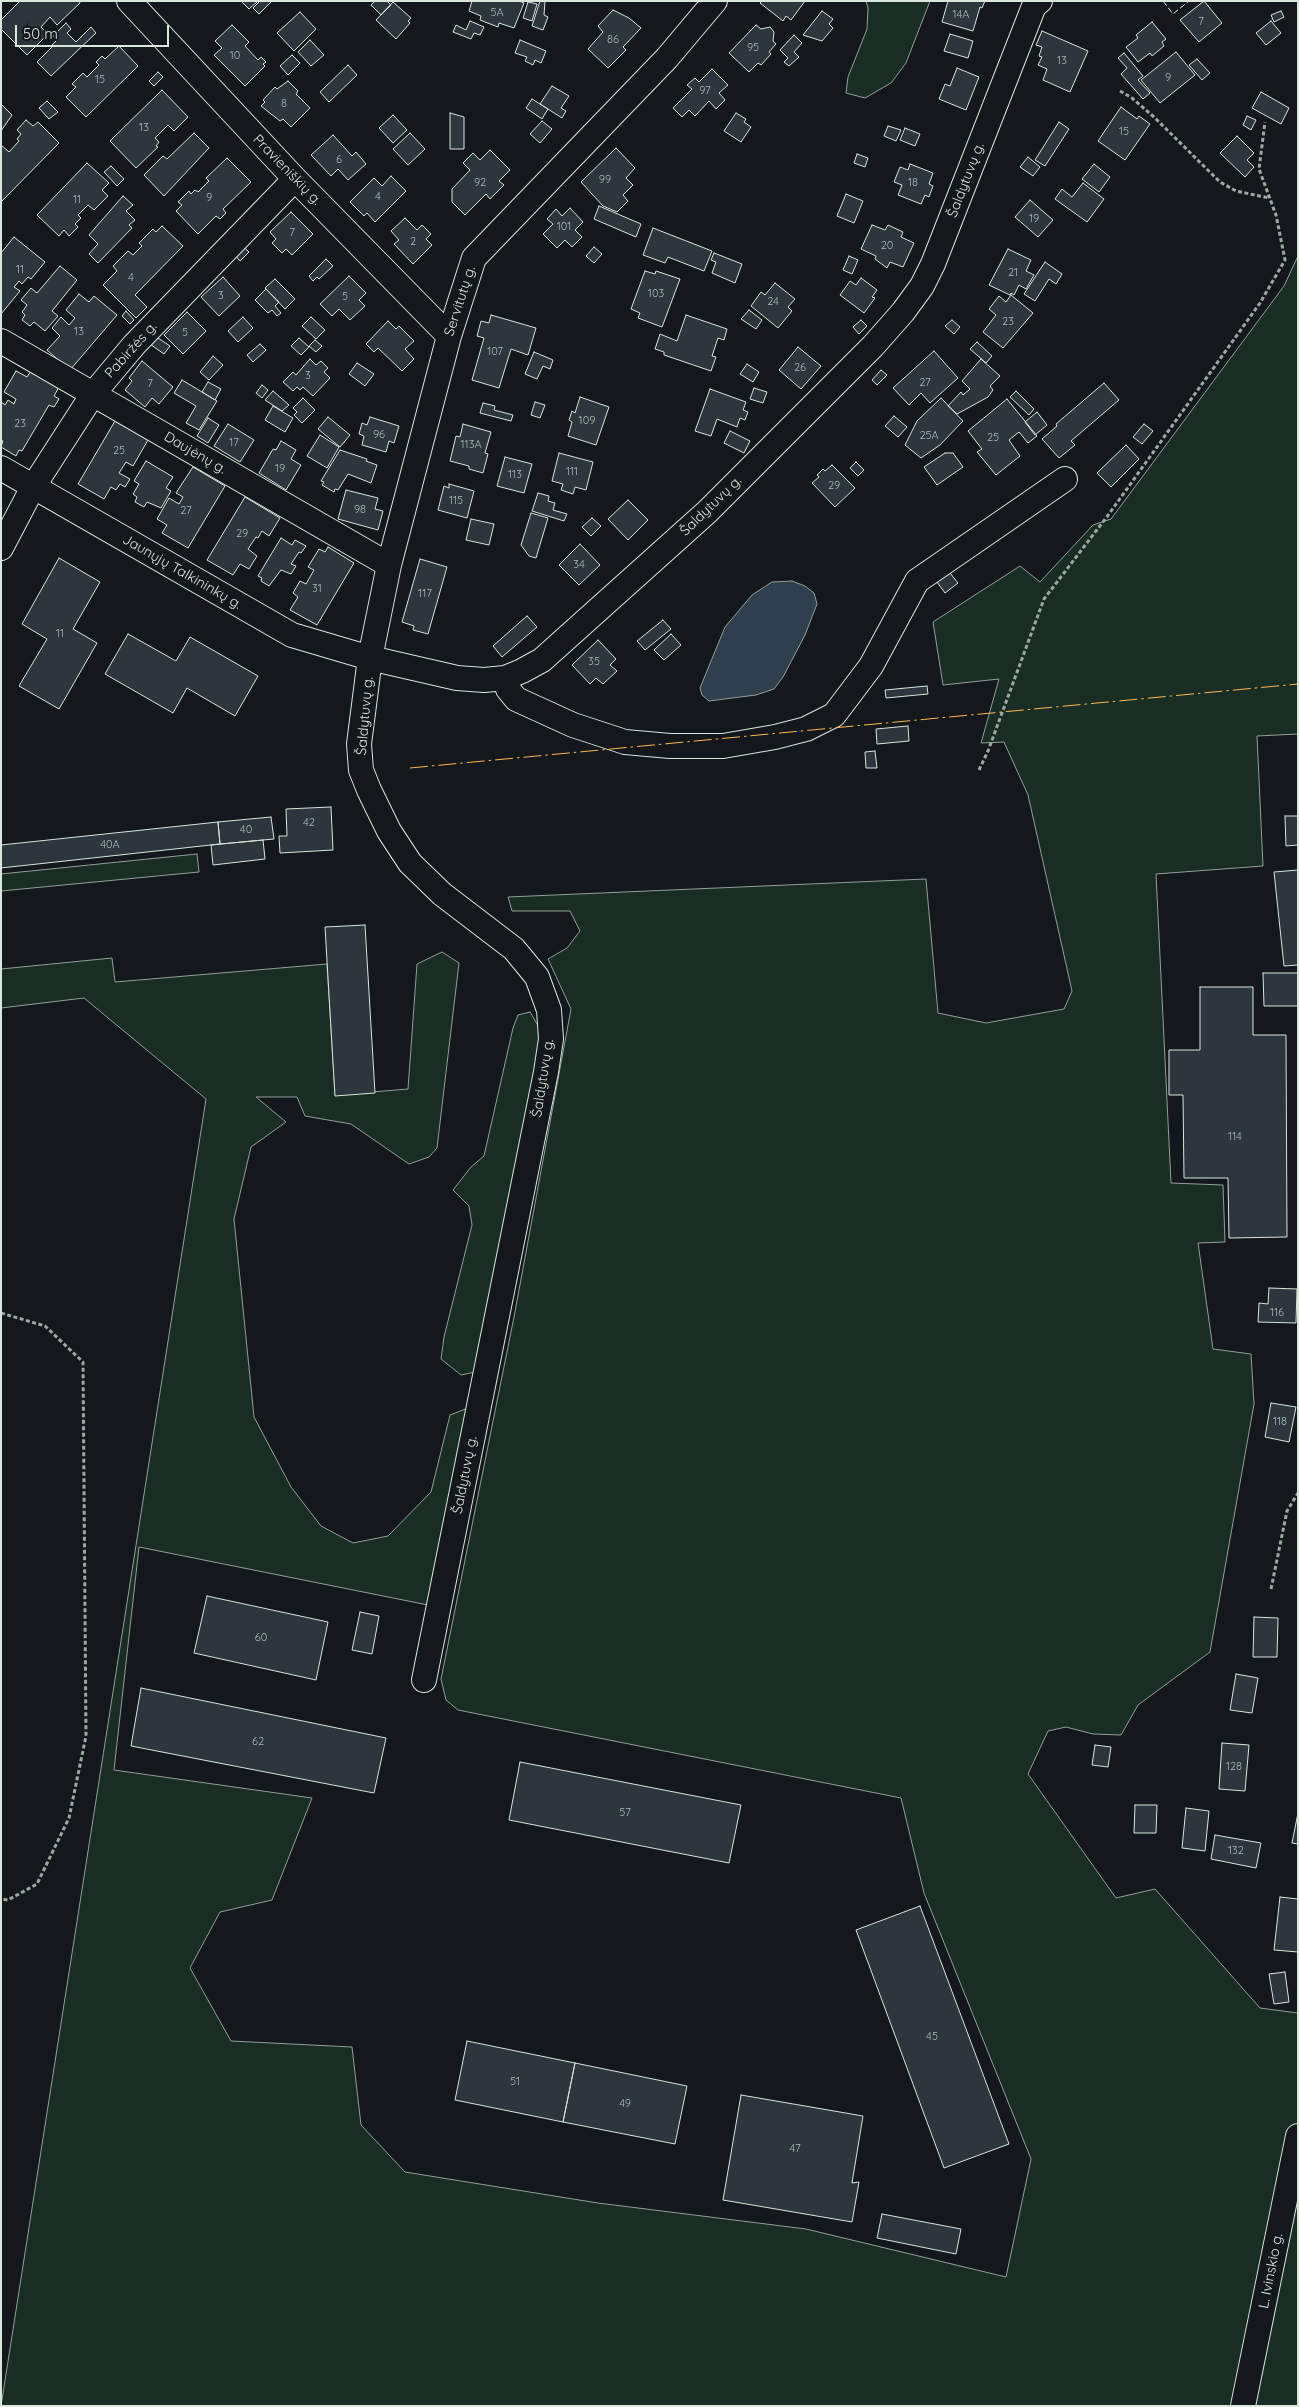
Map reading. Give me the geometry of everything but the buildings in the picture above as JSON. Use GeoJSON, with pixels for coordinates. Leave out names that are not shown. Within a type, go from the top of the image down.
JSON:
{"type":"FeatureCollection","features":[{"type":"Feature","properties":{"kind":"street","name":"Servitutų g."},"geometry":{"type":"LineString","coordinates":[[370,658],[389,565],[449,336],[474,258],[667,58],[716,1]]}},
{"type":"Feature","properties":{"kind":"street","name":"Šaldytuvų g."},"geometry":{"type":"LineString","coordinates":[[424,1680],[551,1039],[549,1010],[537,977],[514,949],[442,894],[410,862],[389,831],[369,790],[361,770],[359,744],[370,658],[457,678],[484,680],[505,678],[542,660],[707,512],[873,346],[903,312],[922,286],[933,264],[1034,6],[1040,1]]}},
{"type":"Feature","properties":{"kind":"street","name":"Pravieniškių g."},"geometry":{"type":"LineString","coordinates":[[136,4],[295,179],[449,336]]}},
{"type":"Feature","properties":{"kind":"street","name":"Pabiržės g."},"geometry":{"type":"LineString","coordinates":[[1,548],[33,487],[93,394],[134,345],[295,179]]}},
{"type":"Feature","properties":{"kind":"street","name":"Daujėnų g."},"geometry":{"type":"LineString","coordinates":[[1,341],[389,565]]}},
{"type":"Feature","properties":{"kind":"street","name":"Jaunųjų Talkininkų g."},"geometry":{"type":"LineString","coordinates":[[1,468],[292,635],[370,658]]}},
{"type":"Feature","properties":{"kind":"street"},"geometry":{"type":"LineString","coordinates":[[505,678],[508,689],[516,699],[573,725],[625,742],[670,746],[723,746],[775,738],[806,729],[834,715],[845,701],[871,666],[917,581],[1066,479]]}},
{"type":"Feature","properties":{"kind":"street","name":"L. Ivinskio g."},"geometry":{"type":"LineString","coordinates":[[1243,2406],[1298,2136]]}},
{"type":"Feature","properties":{"kind":"path"},"geometry":{"type":"LineString","coordinates":[[1120,91],[1132,98],[1154,117],[1220,182],[1236,192],[1270,198]]}},
{"type":"Feature","properties":{"kind":"path"},"geometry":{"type":"LineString","coordinates":[[979,770],[988,751],[1044,599],[1109,514],[1254,311],[1285,260],[1276,215],[1259,170],[1265,122]]}},
{"type":"Feature","properties":{"kind":"path"},"geometry":{"type":"LineString","coordinates":[[1,1313],[45,1326],[84,1362],[86,1736],[69,1818],[37,1884],[8,1900],[1,1899]]}},
{"type":"Feature","properties":{"kind":"path"},"geometry":{"type":"LineString","coordinates":[[1271,1589],[1286,1511],[1298,1493]]}},
{"type":"Feature","properties":{"kind":"green space"},"geometry":{"type":"Polygon","coordinates":[[[866,1],[930,1],[906,63],[891,83],[865,98],[846,93],[848,77],[867,29],[868,8],[866,1]]]}},
{"type":"Feature","properties":{"kind":"green space"},"geometry":{"type":"Polygon","coordinates":[[[1298,256],[1298,734],[1257,736],[1263,866],[1156,874],[1171,1183],[1223,1185],[1225,1242],[1198,1243],[1213,1349],[1251,1354],[1254,1404],[1210,1652],[1138,1705],[1121,1735],[1093,1734],[1066,1727],[1048,1731],[1028,1774],[1116,1898],[1155,1889],[1260,2008],[1298,2013],[1298,2406],[1,2406],[206,1099],[84,998],[1,1008],[1,969],[112,958],[115,982],[327,964],[335,1095],[408,1089],[417,964],[442,952],[459,963],[437,1148],[429,1157],[409,1164],[351,1124],[305,1116],[297,1097],[256,1097],[286,1122],[251,1147],[234,1219],[254,1417],[291,1487],[321,1526],[353,1543],[388,1536],[431,1492],[450,1415],[468,1408],[428,1605],[139,1547],[114,1770],[312,1798],[272,1900],[220,1912],[190,1968],[231,2041],[352,2047],[361,2125],[405,2172],[598,2203],[806,2229],[1006,2277],[1031,2159],[924,1893],[901,1798],[458,1710],[446,1700],[441,1679],[514,1317],[571,1009],[548,959],[567,948],[580,931],[570,911],[512,911],[508,897],[926,879],[938,1013],[986,1023],[1064,1009],[1072,991],[1028,795],[1004,742],[981,743],[999,679],[943,685],[933,622],[1020,566],[1040,582],[1093,525],[1111,519],[1284,286],[1298,256]]]}},
{"type":"Feature","properties":{"kind":"green space"},"geometry":{"type":"Polygon","coordinates":[[[197,854],[199,872],[1,891],[1,874],[197,854]]]}},
{"type":"Feature","properties":{"kind":"green space"},"geometry":{"type":"Polygon","coordinates":[[[530,1012],[540,1029],[538,1060],[475,1372],[461,1375],[441,1359],[444,1337],[472,1225],[469,1206],[453,1190],[471,1167],[484,1156],[513,1028],[518,1015],[530,1012]]]}},
{"type":"Feature","properties":{"kind":"water"},"geometry":{"type":"Polygon","coordinates":[[[792,581],[805,586],[814,593],[817,604],[805,635],[783,677],[774,689],[756,695],[709,701],[702,695],[700,688],[725,627],[752,595],[772,582],[792,581]]]}},
{"type":"Feature","properties":{"kind":"fence"},"geometry":{"type":"LineString","coordinates":[[1163,1],[1173,14],[1189,1]]}},
{"type":"Feature","properties":{"kind":"power"},"geometry":{"type":"LineString","coordinates":[[410,768],[1298,684]]}}]}
